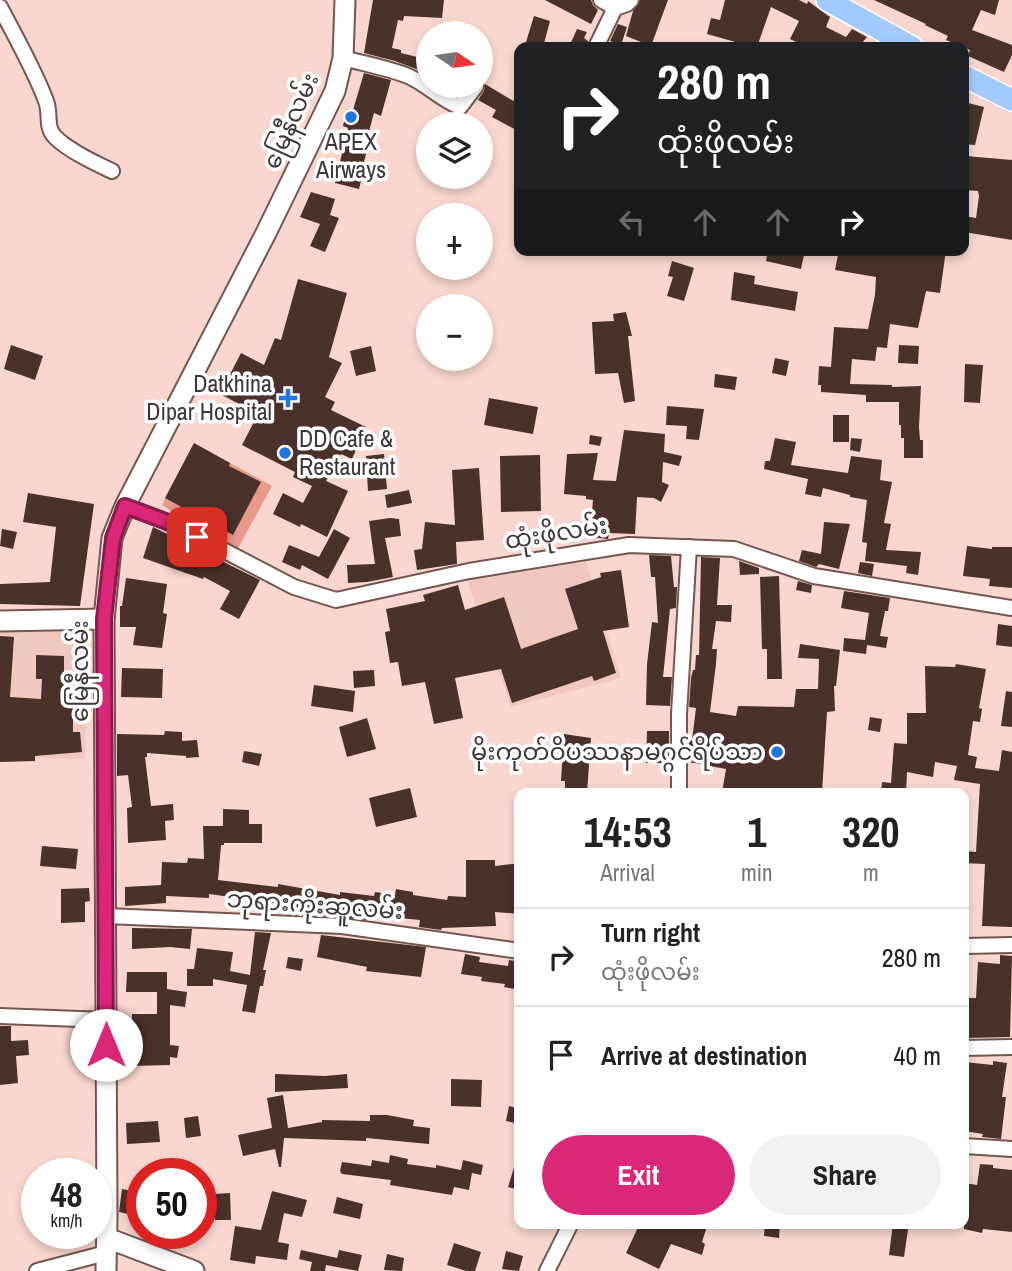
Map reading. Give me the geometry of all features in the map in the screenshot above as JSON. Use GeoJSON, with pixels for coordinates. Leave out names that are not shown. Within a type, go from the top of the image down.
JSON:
{"type":"FeatureCollection","features":[{"type":"Feature","properties":{"kind":"main road","name":"မြေနီလမ်း"},"geometry":{"type":"LineString","coordinates":[[106,1254],[104,619],[113,538],[125,506],[266,233],[335,91],[343,58],[345,0]]}},
{"type":"Feature","properties":{"kind":"main road"},"geometry":{"type":"LineString","coordinates":[[827,0],[903,42]]}},
{"type":"Feature","properties":{"kind":"main road"},"geometry":{"type":"LineString","coordinates":[[969,78],[1012,100]]}},
{"type":"Feature","properties":{"kind":"main road"},"geometry":{"type":"LineString","coordinates":[[0,621],[104,619]]}},
{"type":"Feature","properties":{"kind":"main road"},"geometry":{"type":"LineString","coordinates":[[106,1254],[194,1271]]}},
{"type":"Feature","properties":{"kind":"street"},"geometry":{"type":"LineString","coordinates":[[601,0],[615,8]]}},
{"type":"Feature","properties":{"kind":"street"},"geometry":{"type":"LineString","coordinates":[[598,42],[615,8],[631,0]]}},
{"type":"Feature","properties":{"kind":"street"},"geometry":{"type":"LineString","coordinates":[[0,8],[37,78],[48,106],[48,124],[54,137],[94,163],[112,171]]}},
{"type":"Feature","properties":{"kind":"street"},"geometry":{"type":"LineString","coordinates":[[343,58],[416,80]]}},
{"type":"Feature","properties":{"kind":"street"},"geometry":{"type":"LineString","coordinates":[[440,98],[460,107],[467,98]]}},
{"type":"Feature","properties":{"kind":"street","name":"ထုံးဖိုလမ်း"},"geometry":{"type":"LineString","coordinates":[[125,506],[173,524],[295,587],[336,600],[469,571],[629,545],[733,549],[814,576],[1012,608]]}},
{"type":"Feature","properties":{"kind":"street"},"geometry":{"type":"LineString","coordinates":[[679,788],[679,714],[689,547]]}},
{"type":"Feature","properties":{"kind":"street","name":"ဘုရားကိုးဆူလမ်း"},"geometry":{"type":"LineString","coordinates":[[106,916],[342,926],[514,950]]}},
{"type":"Feature","properties":{"kind":"street"},"geometry":{"type":"LineString","coordinates":[[969,946],[1012,944]]}},
{"type":"Feature","properties":{"kind":"street"},"geometry":{"type":"LineString","coordinates":[[0,1016],[106,1020]]}},
{"type":"Feature","properties":{"kind":"street"},"geometry":{"type":"LineString","coordinates":[[969,1048],[1012,1047]]}},
{"type":"Feature","properties":{"kind":"street"},"geometry":{"type":"LineString","coordinates":[[969,1146],[1012,1149]]}},
{"type":"Feature","properties":{"kind":"street"},"geometry":{"type":"LineString","coordinates":[[547,1271],[568,1229]]}},
{"type":"Feature","properties":{"kind":"street"},"geometry":{"type":"LineString","coordinates":[[37,1271],[106,1254]]}},
{"type":"Feature","properties":{"kind":"shaded area"},"geometry":{"type":"Polygon","coordinates":[[[194,443],[272,486],[236,552],[162,505],[194,443]]]}},
{"type":"Feature","properties":{"kind":"shaded area"},"geometry":{"type":"Polygon","coordinates":[[[586,562],[621,678],[511,707],[467,580],[586,562]]]}},
{"type":"Feature","properties":{"kind":"shaded area"},"geometry":{"type":"Polygon","coordinates":[[[88,628],[85,759],[0,757],[0,629],[88,628]]]}},
{"type":"Feature","properties":{"kind":"building"},"geometry":{"type":"Polygon","coordinates":[[[373,0],[444,0],[442,18],[404,16],[403,21],[398,20],[392,48],[416,57],[416,69],[364,53],[373,0]]]}},
{"type":"Feature","properties":{"kind":"building"},"geometry":{"type":"Polygon","coordinates":[[[545,0],[591,0],[598,10],[591,24],[545,0]]]}},
{"type":"Feature","properties":{"kind":"building"},"geometry":{"type":"Polygon","coordinates":[[[640,0],[668,0],[652,42],[641,42],[626,36],[633,11],[640,0]]]}},
{"type":"Feature","properties":{"kind":"building"},"geometry":{"type":"Polygon","coordinates":[[[725,0],[799,0],[807,4],[808,1],[830,17],[826,27],[846,37],[852,29],[867,37],[863,42],[796,42],[790,39],[799,21],[771,7],[759,42],[735,42],[707,34],[711,18],[720,20],[725,0]]]}},
{"type":"Feature","properties":{"kind":"building"},"geometry":{"type":"Polygon","coordinates":[[[874,0],[999,0],[995,15],[981,10],[972,30],[1012,45],[1012,55],[1004,72],[969,56],[969,42],[946,40],[948,36],[874,0]]]}},
{"type":"Feature","properties":{"kind":"building"},"geometry":{"type":"Polygon","coordinates":[[[534,16],[550,21],[544,42],[526,42],[534,16]]]}},
{"type":"Feature","properties":{"kind":"building"},"geometry":{"type":"Polygon","coordinates":[[[618,24],[627,27],[622,42],[610,41],[618,24]]]}},
{"type":"Feature","properties":{"kind":"building"},"geometry":{"type":"Polygon","coordinates":[[[577,29],[587,32],[584,38],[588,42],[571,42],[577,29]]]}},
{"type":"Feature","properties":{"kind":"building"},"geometry":{"type":"Polygon","coordinates":[[[364,73],[391,80],[381,116],[374,113],[366,142],[369,143],[359,189],[335,183],[348,128],[343,126],[347,109],[353,110],[364,73]]]}},
{"type":"Feature","properties":{"kind":"building"},"geometry":{"type":"Polygon","coordinates":[[[494,89],[514,101],[514,129],[493,118],[496,110],[478,100],[494,98],[494,89]]]}},
{"type":"Feature","properties":{"kind":"building"},"geometry":{"type":"Polygon","coordinates":[[[969,103],[984,107],[975,145],[969,144],[969,103]]]}},
{"type":"Feature","properties":{"kind":"building"},"geometry":{"type":"Polygon","coordinates":[[[969,156],[1012,160],[1012,240],[969,233],[969,217],[976,218],[978,191],[969,190],[969,156]]]}},
{"type":"Feature","properties":{"kind":"building"},"geometry":{"type":"Polygon","coordinates":[[[311,192],[335,199],[330,215],[339,218],[325,252],[310,246],[320,224],[300,217],[311,192]]]}},
{"type":"Feature","properties":{"kind":"building"},"geometry":{"type":"Polygon","coordinates":[[[767,256],[804,256],[801,269],[766,261],[767,256]]]}},
{"type":"Feature","properties":{"kind":"building"},"geometry":{"type":"Polygon","coordinates":[[[838,256],[945,256],[940,293],[926,291],[918,328],[890,324],[887,348],[877,347],[875,361],[852,359],[850,384],[921,386],[919,427],[920,440],[923,440],[923,458],[904,458],[899,402],[866,402],[866,395],[821,392],[821,385],[818,385],[819,366],[831,367],[834,327],[868,329],[875,295],[876,277],[835,270],[838,256]]]}},
{"type":"Feature","properties":{"kind":"building"},"geometry":{"type":"Polygon","coordinates":[[[672,261],[694,268],[684,301],[667,296],[673,277],[668,276],[672,261]]]}},
{"type":"Feature","properties":{"kind":"building"},"geometry":{"type":"Polygon","coordinates":[[[734,272],[755,276],[754,284],[798,292],[795,311],[731,300],[734,272]]]}},
{"type":"Feature","properties":{"kind":"building"},"geometry":{"type":"Polygon","coordinates":[[[298,279],[347,293],[329,357],[342,363],[325,397],[335,402],[331,410],[366,427],[352,459],[341,454],[326,481],[348,491],[327,537],[273,514],[283,493],[303,503],[312,486],[293,477],[295,472],[242,445],[258,414],[220,394],[241,353],[264,365],[275,338],[281,340],[298,279]]]}},
{"type":"Feature","properties":{"kind":"building"},"geometry":{"type":"Polygon","coordinates":[[[626,312],[632,336],[628,336],[635,401],[624,403],[618,373],[595,374],[592,322],[614,321],[613,314],[626,312]]]}},
{"type":"Feature","properties":{"kind":"building"},"geometry":{"type":"Polygon","coordinates":[[[11,345],[43,356],[35,380],[4,369],[11,345]]]}},
{"type":"Feature","properties":{"kind":"building"},"geometry":{"type":"Polygon","coordinates":[[[899,345],[919,346],[918,364],[898,363],[899,345]]]}},
{"type":"Feature","properties":{"kind":"building"},"geometry":{"type":"Polygon","coordinates":[[[371,346],[376,371],[356,376],[350,351],[371,346]]]}},
{"type":"Feature","properties":{"kind":"building"},"geometry":{"type":"Polygon","coordinates":[[[775,358],[789,361],[786,376],[772,373],[775,358]]]}},
{"type":"Feature","properties":{"kind":"building"},"geometry":{"type":"Polygon","coordinates":[[[965,364],[983,365],[980,403],[964,402],[965,364]]]}},
{"type":"Feature","properties":{"kind":"building"},"geometry":{"type":"Polygon","coordinates":[[[715,374],[737,377],[735,390],[714,387],[715,374]]]}},
{"type":"Feature","properties":{"kind":"building"},"geometry":{"type":"Polygon","coordinates":[[[489,398],[538,407],[533,434],[484,425],[489,398]]]}},
{"type":"Feature","properties":{"kind":"building"},"geometry":{"type":"Polygon","coordinates":[[[667,406],[704,409],[699,440],[686,439],[687,426],[666,425],[667,406]]]}},
{"type":"Feature","properties":{"kind":"building"},"geometry":{"type":"Polygon","coordinates":[[[833,415],[849,415],[849,442],[833,442],[833,415]]]}},
{"type":"Feature","properties":{"kind":"building"},"geometry":{"type":"Polygon","coordinates":[[[624,430],[665,434],[664,452],[682,456],[679,466],[663,462],[662,482],[669,485],[661,502],[654,498],[637,497],[635,534],[609,533],[608,539],[590,537],[593,500],[586,499],[586,496],[564,494],[567,454],[598,453],[593,480],[616,481],[624,430]]]}},
{"type":"Feature","properties":{"kind":"building"},"geometry":{"type":"Polygon","coordinates":[[[590,435],[602,437],[600,446],[589,444],[590,435]]]}},
{"type":"Feature","properties":{"kind":"building"},"geometry":{"type":"Polygon","coordinates":[[[775,438],[796,442],[791,465],[848,473],[851,456],[882,460],[880,480],[892,482],[884,523],[891,524],[886,550],[921,552],[918,575],[906,573],[907,566],[865,561],[867,543],[862,542],[867,500],[823,488],[821,497],[805,494],[808,479],[764,469],[765,461],[770,461],[775,438]]]}},
{"type":"Feature","properties":{"kind":"building"},"geometry":{"type":"Polygon","coordinates":[[[851,438],[862,439],[860,452],[850,450],[851,438]]]}},
{"type":"Feature","properties":{"kind":"building"},"geometry":{"type":"Polygon","coordinates":[[[194,443],[230,463],[229,466],[261,482],[233,535],[165,498],[194,443]]]}},
{"type":"Feature","properties":{"kind":"building"},"geometry":{"type":"Polygon","coordinates":[[[384,454],[387,489],[368,491],[366,456],[384,454]]]}},
{"type":"Feature","properties":{"kind":"building"},"geometry":{"type":"Polygon","coordinates":[[[540,455],[541,511],[501,512],[500,456],[540,455]]]}},
{"type":"Feature","properties":{"kind":"building"},"geometry":{"type":"Polygon","coordinates":[[[479,468],[484,540],[456,542],[457,564],[417,570],[414,550],[422,549],[425,522],[455,525],[452,470],[479,468]]]}},
{"type":"Feature","properties":{"kind":"building"},"geometry":{"type":"Polygon","coordinates":[[[409,490],[412,503],[387,508],[385,495],[409,490]]]}},
{"type":"Feature","properties":{"kind":"building"},"geometry":{"type":"Polygon","coordinates":[[[28,493],[94,504],[80,606],[0,604],[0,584],[50,582],[56,527],[23,522],[28,493]]]}},
{"type":"Feature","properties":{"kind":"building"},"geometry":{"type":"Polygon","coordinates":[[[399,519],[401,536],[385,538],[393,577],[348,583],[347,565],[375,564],[369,521],[399,519]]]}},
{"type":"Feature","properties":{"kind":"building"},"geometry":{"type":"Polygon","coordinates":[[[824,522],[850,524],[839,569],[819,564],[816,567],[799,561],[802,550],[821,554],[824,522]]]}},
{"type":"Feature","properties":{"kind":"building"},"geometry":{"type":"Polygon","coordinates":[[[153,527],[260,580],[239,619],[220,609],[230,591],[204,577],[203,579],[143,558],[153,527]]]}},
{"type":"Feature","properties":{"kind":"building"},"geometry":{"type":"Polygon","coordinates":[[[2,529],[17,532],[13,549],[0,546],[2,529]]]}},
{"type":"Feature","properties":{"kind":"building"},"geometry":{"type":"Polygon","coordinates":[[[334,529],[350,538],[328,579],[302,565],[300,570],[282,562],[289,545],[319,557],[334,529]]]}},
{"type":"Feature","properties":{"kind":"building"},"geometry":{"type":"Polygon","coordinates":[[[967,546],[992,549],[1012,547],[1012,588],[989,586],[990,579],[963,576],[967,546]]]}},
{"type":"Feature","properties":{"kind":"building"},"geometry":{"type":"Polygon","coordinates":[[[649,555],[671,556],[674,587],[677,587],[676,608],[670,609],[663,677],[672,677],[670,706],[646,705],[652,622],[658,623],[655,577],[651,577],[649,555]]]}},
{"type":"Feature","properties":{"kind":"building"},"geometry":{"type":"Polygon","coordinates":[[[701,557],[720,558],[717,605],[732,605],[731,622],[716,621],[712,649],[717,649],[710,712],[736,716],[738,706],[794,707],[796,689],[818,689],[819,659],[798,658],[800,644],[840,650],[834,686],[835,711],[827,712],[822,788],[723,788],[726,769],[689,762],[689,739],[692,740],[696,708],[689,707],[691,678],[695,670],[696,655],[699,655],[701,557]]]}},
{"type":"Feature","properties":{"kind":"building"},"geometry":{"type":"Polygon","coordinates":[[[739,561],[759,568],[759,574],[740,575],[739,561]]]}},
{"type":"Feature","properties":{"kind":"building"},"geometry":{"type":"Polygon","coordinates":[[[860,562],[874,564],[872,576],[858,573],[860,562]]]}},
{"type":"Feature","properties":{"kind":"building"},"geometry":{"type":"Polygon","coordinates":[[[621,570],[629,627],[603,631],[616,673],[594,681],[592,676],[512,703],[501,669],[455,678],[463,718],[434,724],[425,682],[402,686],[398,662],[390,663],[385,632],[390,631],[386,609],[425,601],[423,595],[458,585],[465,610],[504,597],[521,649],[578,629],[565,589],[601,577],[600,573],[621,570]]]}},
{"type":"Feature","properties":{"kind":"building"},"geometry":{"type":"Polygon","coordinates":[[[779,576],[782,679],[767,679],[767,649],[762,649],[760,577],[779,576]]]}},
{"type":"Feature","properties":{"kind":"building"},"geometry":{"type":"Polygon","coordinates":[[[126,578],[167,584],[163,613],[167,614],[162,648],[133,645],[136,627],[120,627],[120,606],[126,578]]]}},
{"type":"Feature","properties":{"kind":"building"},"geometry":{"type":"Polygon","coordinates":[[[798,581],[812,585],[811,593],[796,590],[798,581]]]}},
{"type":"Feature","properties":{"kind":"building"},"geometry":{"type":"Polygon","coordinates":[[[844,591],[890,598],[880,636],[888,637],[886,648],[867,645],[866,654],[843,651],[844,638],[865,640],[869,613],[841,608],[844,591]]]}},
{"type":"Feature","properties":{"kind":"building"},"geometry":{"type":"Polygon","coordinates":[[[998,624],[1012,626],[1012,647],[996,645],[998,624]]]}},
{"type":"Feature","properties":{"kind":"building"},"geometry":{"type":"Polygon","coordinates":[[[0,636],[14,637],[10,697],[41,699],[42,679],[36,679],[36,655],[64,656],[64,694],[73,694],[73,732],[80,732],[82,752],[35,756],[35,761],[0,762],[0,636]]]}},
{"type":"Feature","properties":{"kind":"building"},"geometry":{"type":"Polygon","coordinates":[[[956,664],[986,669],[979,708],[982,709],[980,722],[973,721],[968,755],[977,757],[975,768],[999,771],[1002,750],[1012,752],[1012,927],[982,926],[985,864],[969,863],[969,851],[976,852],[980,784],[954,780],[957,766],[935,762],[933,777],[907,772],[906,788],[881,788],[882,782],[891,783],[894,743],[907,744],[907,713],[926,713],[925,666],[955,667],[956,664]]]}},
{"type":"Feature","properties":{"kind":"building"},"geometry":{"type":"Polygon","coordinates":[[[122,668],[163,669],[162,698],[121,697],[122,668]]]}},
{"type":"Feature","properties":{"kind":"building"},"geometry":{"type":"Polygon","coordinates":[[[374,670],[375,686],[354,688],[353,671],[374,670]]]}},
{"type":"Feature","properties":{"kind":"building"},"geometry":{"type":"Polygon","coordinates":[[[314,685],[355,691],[353,712],[311,706],[314,685]]]}},
{"type":"Feature","properties":{"kind":"building"},"geometry":{"type":"Polygon","coordinates":[[[1006,691],[1012,692],[1012,727],[1001,726],[1006,691]]]}},
{"type":"Feature","properties":{"kind":"building"},"geometry":{"type":"Polygon","coordinates":[[[870,717],[882,719],[880,732],[868,730],[870,717]]]}},
{"type":"Feature","properties":{"kind":"building"},"geometry":{"type":"Polygon","coordinates":[[[367,718],[376,749],[347,757],[339,727],[367,718]]]}},
{"type":"Feature","properties":{"kind":"building"},"geometry":{"type":"Polygon","coordinates":[[[165,731],[182,732],[182,741],[197,740],[199,757],[147,753],[145,757],[151,806],[173,804],[174,820],[165,821],[166,840],[128,843],[127,808],[132,807],[128,775],[117,776],[117,734],[164,735],[165,731]]]}},
{"type":"Feature","properties":{"kind":"building"},"geometry":{"type":"Polygon","coordinates":[[[647,731],[669,731],[669,763],[646,763],[647,731]]]}},
{"type":"Feature","properties":{"kind":"building"},"geometry":{"type":"Polygon","coordinates":[[[564,734],[591,738],[587,788],[565,788],[565,781],[561,781],[564,734]]]}},
{"type":"Feature","properties":{"kind":"building"},"geometry":{"type":"Polygon","coordinates":[[[244,751],[262,754],[259,766],[242,762],[244,751]]]}},
{"type":"Feature","properties":{"kind":"building"},"geometry":{"type":"Polygon","coordinates":[[[410,788],[417,817],[376,827],[369,798],[410,788]]]}},
{"type":"Feature","properties":{"kind":"building"},"geometry":{"type":"Polygon","coordinates":[[[223,809],[249,810],[249,824],[262,824],[262,843],[221,845],[218,880],[278,887],[278,884],[340,895],[340,892],[374,896],[375,892],[395,895],[396,889],[413,892],[413,895],[447,900],[448,896],[466,897],[466,860],[495,860],[495,866],[514,864],[514,914],[495,912],[496,926],[441,930],[419,927],[420,920],[369,915],[367,920],[324,916],[302,910],[274,908],[275,903],[209,894],[209,898],[166,896],[166,903],[125,906],[125,887],[161,885],[162,862],[187,863],[188,858],[204,859],[203,826],[223,826],[223,809]]]}},
{"type":"Feature","properties":{"kind":"building"},"geometry":{"type":"Polygon","coordinates":[[[42,846],[78,849],[76,869],[40,866],[42,846]]]}},
{"type":"Feature","properties":{"kind":"building"},"geometry":{"type":"Polygon","coordinates":[[[89,888],[90,901],[85,902],[85,922],[61,923],[61,889],[89,888]]]}},
{"type":"Feature","properties":{"kind":"building"},"geometry":{"type":"Polygon","coordinates":[[[132,928],[192,929],[190,949],[132,949],[132,928]]]}},
{"type":"Feature","properties":{"kind":"building"},"geometry":{"type":"Polygon","coordinates":[[[255,932],[271,933],[263,970],[266,970],[263,986],[260,986],[255,1013],[242,1011],[247,985],[213,979],[213,986],[187,986],[187,969],[194,969],[197,948],[233,952],[230,971],[250,975],[255,932]]]}},
{"type":"Feature","properties":{"kind":"building"},"geometry":{"type":"Polygon","coordinates":[[[321,935],[426,947],[421,977],[366,971],[367,967],[317,957],[321,935]]]}},
{"type":"Feature","properties":{"kind":"building"},"geometry":{"type":"Polygon","coordinates":[[[465,954],[480,957],[479,962],[508,966],[509,960],[514,961],[514,989],[504,987],[505,984],[481,981],[482,977],[461,974],[465,954]]]}},
{"type":"Feature","properties":{"kind":"building"},"geometry":{"type":"Polygon","coordinates":[[[1000,955],[1012,956],[1010,1037],[969,1038],[969,998],[976,998],[978,962],[1000,964],[1000,955]]]}},
{"type":"Feature","properties":{"kind":"building"},"geometry":{"type":"Polygon","coordinates":[[[288,957],[303,959],[301,971],[286,968],[288,957]]]}},
{"type":"Feature","properties":{"kind":"building"},"geometry":{"type":"Polygon","coordinates":[[[127,972],[167,972],[167,989],[187,992],[185,1007],[170,1005],[170,1045],[179,1046],[177,1058],[170,1057],[170,1065],[131,1066],[132,1014],[157,1014],[157,992],[126,992],[127,972]]]}},
{"type":"Feature","properties":{"kind":"building"},"geometry":{"type":"Polygon","coordinates":[[[0,1026],[11,1026],[11,1041],[28,1040],[29,1055],[16,1056],[18,1083],[0,1085],[0,1026]]]}},
{"type":"Feature","properties":{"kind":"building"},"geometry":{"type":"Polygon","coordinates":[[[993,1061],[1007,1063],[1002,1097],[1006,1097],[1001,1139],[982,1137],[983,1134],[969,1132],[969,1063],[993,1065],[993,1061]]]}},
{"type":"Feature","properties":{"kind":"building"},"geometry":{"type":"Polygon","coordinates":[[[275,1074],[347,1074],[348,1088],[275,1092],[275,1074]]]}},
{"type":"Feature","properties":{"kind":"building"},"geometry":{"type":"Polygon","coordinates":[[[451,1079],[482,1080],[481,1107],[451,1106],[451,1079]]]}},
{"type":"Feature","properties":{"kind":"building"},"geometry":{"type":"Polygon","coordinates":[[[283,1095],[288,1128],[322,1120],[370,1121],[370,1115],[387,1115],[414,1120],[413,1126],[430,1128],[429,1144],[366,1138],[366,1141],[284,1138],[281,1167],[275,1149],[243,1156],[238,1135],[272,1128],[267,1098],[283,1095]]]}},
{"type":"Feature","properties":{"kind":"building"},"geometry":{"type":"Polygon","coordinates":[[[509,1106],[514,1107],[514,1123],[506,1121],[509,1106]]]}},
{"type":"Feature","properties":{"kind":"building"},"geometry":{"type":"Polygon","coordinates":[[[198,1116],[201,1136],[186,1138],[184,1118],[198,1116]]]}},
{"type":"Feature","properties":{"kind":"building"},"geometry":{"type":"Polygon","coordinates":[[[158,1121],[160,1142],[127,1144],[126,1123],[158,1121]]]}},
{"type":"Feature","properties":{"kind":"building"},"geometry":{"type":"Polygon","coordinates":[[[390,1155],[408,1159],[407,1164],[436,1168],[436,1165],[461,1170],[463,1160],[483,1165],[481,1175],[472,1173],[469,1190],[454,1187],[452,1195],[390,1185],[391,1180],[342,1174],[340,1171],[342,1162],[371,1166],[372,1160],[389,1163],[390,1155]]]}},
{"type":"Feature","properties":{"kind":"building"},"geometry":{"type":"Polygon","coordinates":[[[980,1164],[1012,1170],[1012,1232],[983,1229],[982,1233],[964,1229],[969,1229],[969,1184],[977,1185],[980,1164]]]}},
{"type":"Feature","properties":{"kind":"building"},"geometry":{"type":"Polygon","coordinates":[[[514,1168],[514,1188],[508,1187],[514,1168]]]}},
{"type":"Feature","properties":{"kind":"building"},"geometry":{"type":"Polygon","coordinates":[[[122,1189],[126,1190],[126,1214],[119,1212],[122,1189]]]}},
{"type":"Feature","properties":{"kind":"building"},"geometry":{"type":"Polygon","coordinates":[[[272,1191],[307,1200],[302,1217],[284,1213],[278,1242],[289,1244],[287,1260],[256,1256],[255,1264],[230,1260],[235,1226],[261,1230],[272,1191]]]}},
{"type":"Feature","properties":{"kind":"building"},"geometry":{"type":"Polygon","coordinates":[[[230,1193],[231,1220],[217,1220],[217,1194],[230,1193]]]}},
{"type":"Feature","properties":{"kind":"building"},"geometry":{"type":"Polygon","coordinates":[[[337,1197],[363,1204],[360,1219],[333,1213],[337,1197]]]}},
{"type":"Feature","properties":{"kind":"building"},"geometry":{"type":"Polygon","coordinates":[[[637,1229],[706,1229],[702,1255],[671,1244],[659,1269],[626,1253],[637,1229]]]}},
{"type":"Feature","properties":{"kind":"building"},"geometry":{"type":"Polygon","coordinates":[[[765,1229],[780,1229],[779,1238],[764,1236],[765,1229]]]}},
{"type":"Feature","properties":{"kind":"building"},"geometry":{"type":"Polygon","coordinates":[[[892,1229],[908,1229],[904,1257],[889,1255],[892,1229]]]}},
{"type":"Feature","properties":{"kind":"building"},"geometry":{"type":"Polygon","coordinates":[[[454,1243],[481,1252],[475,1271],[447,1265],[454,1243]]]}},
{"type":"Feature","properties":{"kind":"building"},"geometry":{"type":"Polygon","coordinates":[[[301,1250],[337,1258],[339,1250],[362,1255],[358,1271],[326,1265],[325,1271],[310,1271],[312,1262],[299,1259],[301,1250]]]}},
{"type":"Feature","properties":{"kind":"building"},"geometry":{"type":"Polygon","coordinates":[[[506,1251],[523,1256],[519,1271],[502,1269],[506,1251]]]}},
{"type":"Feature","properties":{"kind":"building"},"geometry":{"type":"Polygon","coordinates":[[[387,1254],[404,1258],[402,1271],[384,1270],[387,1254]]]}},
{"type":"Feature","properties":{"kind":"place","name":"APEX Airways"},"geometry":{"type":"Point","coordinates":[351,117]}},
{"type":"Feature","properties":{"kind":"place","name":"Datkhina Dipar Hospital"},"geometry":{"type":"Point","coordinates":[288,398]}},
{"type":"Feature","properties":{"kind":"place","name":"DD Cafe & Restaurant"},"geometry":{"type":"Point","coordinates":[285,453]}},
{"type":"Feature","properties":{"kind":"place","name":"မိုးကုတ်ဝိပဿနာမဂ္ဂင်ရိပ်သာ"},"geometry":{"type":"Point","coordinates":[777,752]}},
{"type":"Feature","properties":{"kind":"route"},"geometry":{"type":"LineString","coordinates":[[106,1045],[104,619],[113,538],[125,506],[173,524],[197,537]]}}]}
